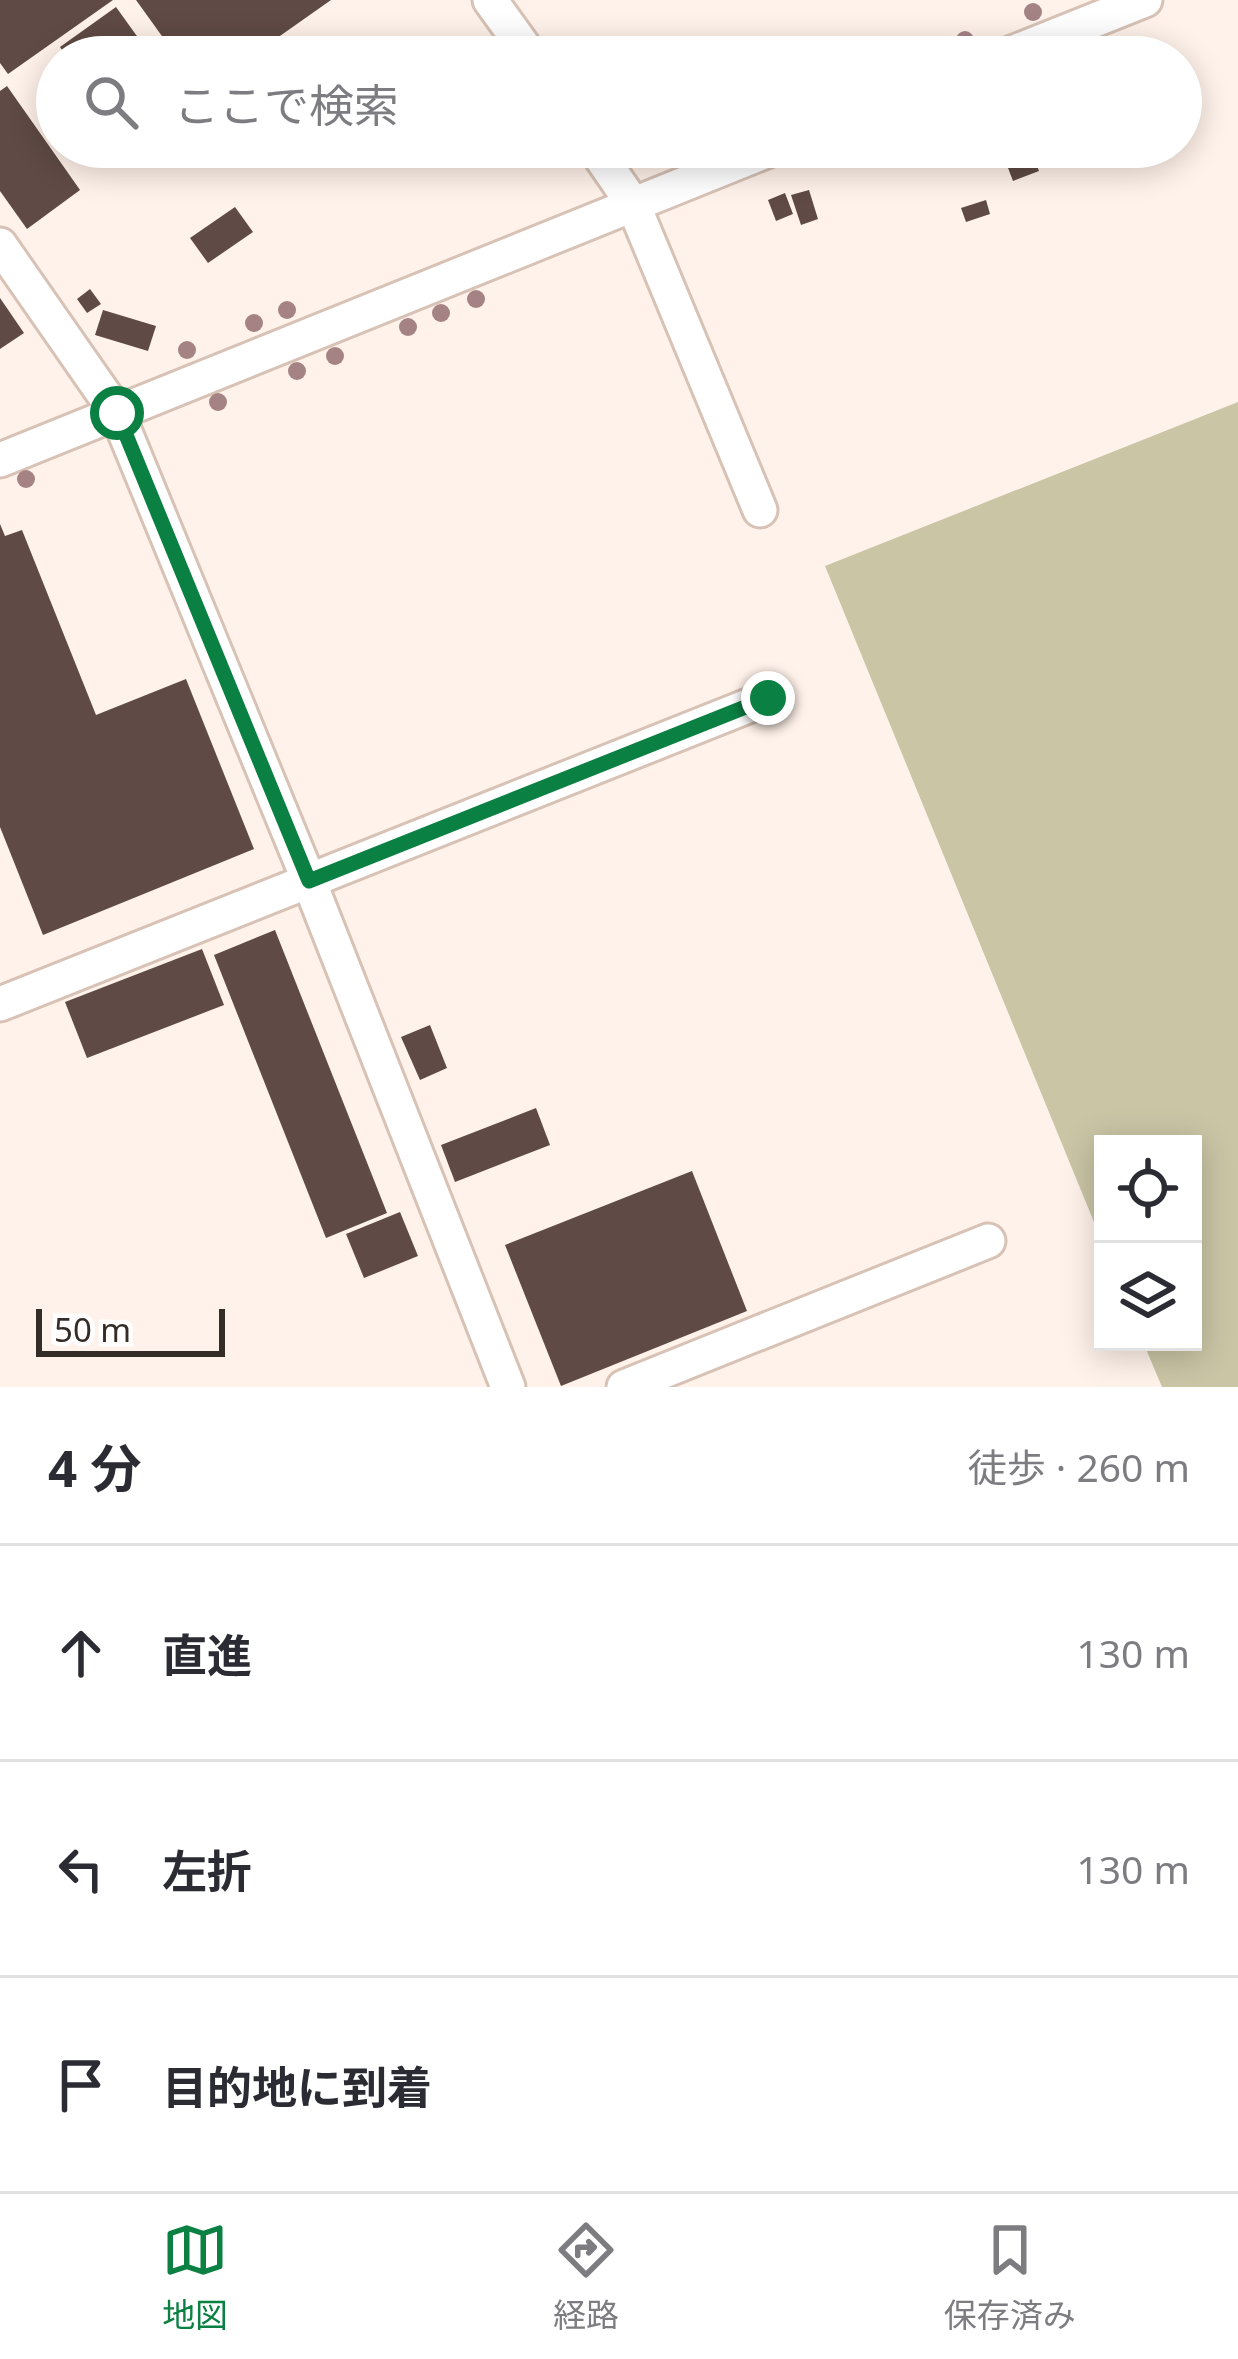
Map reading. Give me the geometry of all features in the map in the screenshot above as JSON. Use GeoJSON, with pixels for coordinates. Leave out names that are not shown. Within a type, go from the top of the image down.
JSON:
{"type":"FeatureCollection","features":[{"type":"Feature","properties":{"kind":"street"},"geometry":{"type":"LineString","coordinates":[[490,0],[516,36]]}},
{"type":"Feature","properties":{"kind":"street"},"geometry":{"type":"LineString","coordinates":[[1055,36],[1145,0]]}},
{"type":"Feature","properties":{"kind":"street"},"geometry":{"type":"LineString","coordinates":[[608,168],[633,204],[760,511]]}},
{"type":"Feature","properties":{"kind":"street"},"geometry":{"type":"LineString","coordinates":[[0,460],[723,168]]}},
{"type":"Feature","properties":{"kind":"street"},"geometry":{"type":"LineString","coordinates":[[0,245],[117,413],[309,881],[508,1387]]}},
{"type":"Feature","properties":{"kind":"street"},"geometry":{"type":"LineString","coordinates":[[0,1004],[768,698]]}},
{"type":"Feature","properties":{"kind":"street"},"geometry":{"type":"LineString","coordinates":[[624,1387],[988,1240]]}},
{"type":"Feature","properties":{"kind":"shaded area"},"geometry":{"type":"Polygon","coordinates":[[[1238,402],[1238,1387],[1162,1387],[1147,1351],[1202,1351],[1202,1135],[1094,1135],[1094,1222],[825,566],[1238,402]]]}},
{"type":"Feature","properties":{"kind":"building"},"geometry":{"type":"Polygon","coordinates":[[[0,0],[113,0],[62,36],[36,36],[36,54],[8,74],[0,63],[0,0]]]}},
{"type":"Feature","properties":{"kind":"building"},"geometry":{"type":"Polygon","coordinates":[[[136,0],[331,0],[280,36],[162,36],[136,0]]]}},
{"type":"Feature","properties":{"kind":"building"},"geometry":{"type":"Polygon","coordinates":[[[116,7],[137,36],[75,36],[116,7]]]}},
{"type":"Feature","properties":{"kind":"building"},"geometry":{"type":"Polygon","coordinates":[[[7,86],[36,127],[36,168],[65,168],[80,190],[27,229],[0,191],[0,91],[7,86]]]}},
{"type":"Feature","properties":{"kind":"building"},"geometry":{"type":"Polygon","coordinates":[[[1008,168],[1038,168],[1039,171],[1013,181],[1008,168]]]}},
{"type":"Feature","properties":{"kind":"building"},"geometry":{"type":"Polygon","coordinates":[[[809,190],[818,219],[801,225],[791,195],[809,190]]]}},
{"type":"Feature","properties":{"kind":"building"},"geometry":{"type":"Polygon","coordinates":[[[785,193],[793,214],[776,221],[768,200],[785,193]]]}},
{"type":"Feature","properties":{"kind":"building"},"geometry":{"type":"Polygon","coordinates":[[[986,200],[990,214],[966,222],[961,208],[986,200]]]}},
{"type":"Feature","properties":{"kind":"building"},"geometry":{"type":"Polygon","coordinates":[[[235,207],[253,232],[208,263],[190,238],[235,207]]]}},
{"type":"Feature","properties":{"kind":"building"},"geometry":{"type":"Polygon","coordinates":[[[90,289],[101,304],[87,313],[77,299],[90,289]]]}},
{"type":"Feature","properties":{"kind":"building"},"geometry":{"type":"Polygon","coordinates":[[[0,298],[24,333],[0,349],[0,298]]]}},
{"type":"Feature","properties":{"kind":"building"},"geometry":{"type":"Polygon","coordinates":[[[103,310],[156,326],[148,351],[95,335],[103,310]]]}},
{"type":"Feature","properties":{"kind":"building"},"geometry":{"type":"Polygon","coordinates":[[[0,524],[5,536],[22,530],[96,715],[186,679],[254,849],[43,935],[0,827],[0,524]]]}},
{"type":"Feature","properties":{"kind":"building"},"geometry":{"type":"Polygon","coordinates":[[[275,930],[387,1213],[326,1238],[214,955],[275,930]]]}},
{"type":"Feature","properties":{"kind":"building"},"geometry":{"type":"Polygon","coordinates":[[[202,949],[224,1005],[87,1058],[65,1002],[202,949]]]}},
{"type":"Feature","properties":{"kind":"building"},"geometry":{"type":"Polygon","coordinates":[[[430,1025],[447,1068],[420,1080],[401,1037],[430,1025]]]}},
{"type":"Feature","properties":{"kind":"building"},"geometry":{"type":"Polygon","coordinates":[[[536,1108],[550,1145],[455,1182],[441,1145],[536,1108]]]}},
{"type":"Feature","properties":{"kind":"building"},"geometry":{"type":"Polygon","coordinates":[[[692,1171],[747,1311],[561,1386],[505,1245],[692,1171]]]}},
{"type":"Feature","properties":{"kind":"building"},"geometry":{"type":"Polygon","coordinates":[[[400,1212],[418,1256],[364,1278],[346,1234],[400,1212]]]}},
{"type":"Feature","properties":{"kind":"route"},"geometry":{"type":"LineString","coordinates":[[117,413],[309,881],[768,698]]}}]}
